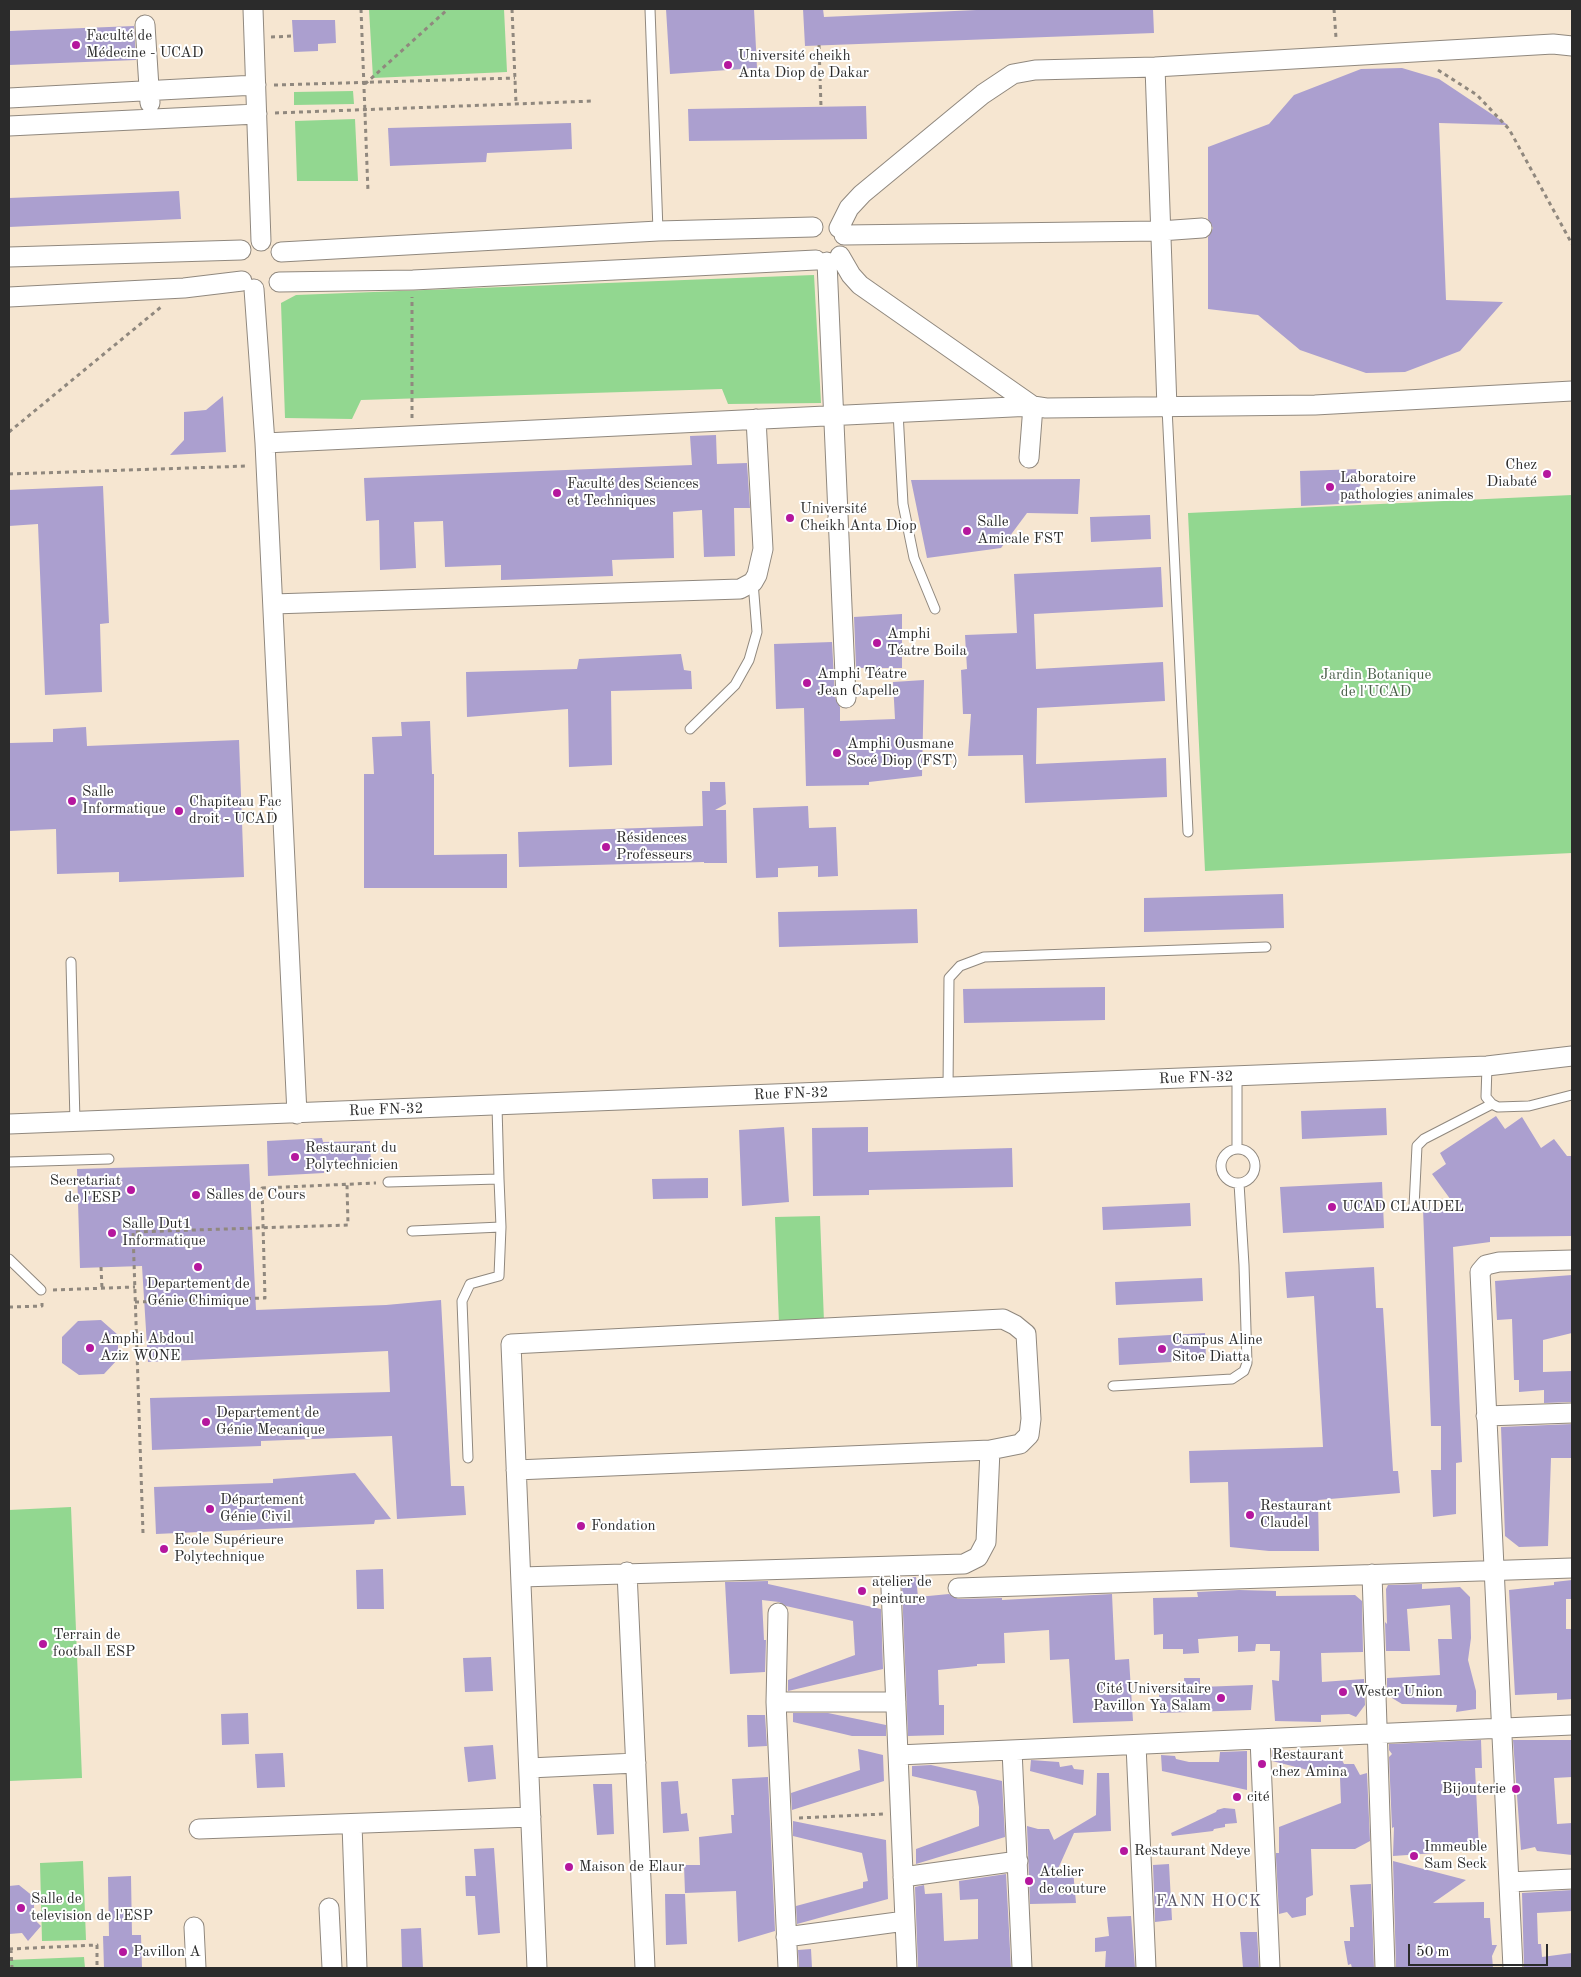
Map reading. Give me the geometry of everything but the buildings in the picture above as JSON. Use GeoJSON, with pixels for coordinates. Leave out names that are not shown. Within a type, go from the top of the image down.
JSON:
{"type":"FeatureCollection","features":[{"type":"Feature","properties":{"kind":"street"},"geometry":{"type":"LineString","coordinates":[[253,9],[261,241]]}},
{"type":"Feature","properties":{"kind":"street"},"geometry":{"type":"LineString","coordinates":[[145,25],[150,119]]}},
{"type":"Feature","properties":{"kind":"street"},"geometry":{"type":"LineString","coordinates":[[9,297],[248,285],[267,289],[279,282],[413,280],[828,259],[845,246],[842,231],[850,208],[862,194],[990,88],[1014,74],[1034,70],[1155,67],[1553,44],[1572,46]]}},
{"type":"Feature","properties":{"kind":"street"},"geometry":{"type":"LineString","coordinates":[[1155,67],[1167,408]]}},
{"type":"Feature","properties":{"kind":"street"},"geometry":{"type":"LineString","coordinates":[[256,85],[9,98],[10,126],[257,114]]}},
{"type":"Feature","properties":{"kind":"street"},"geometry":{"type":"LineString","coordinates":[[96,94],[97,122]]}},
{"type":"Feature","properties":{"kind":"street"},"geometry":{"type":"LineString","coordinates":[[281,252],[658,231],[813,227],[829,222],[842,231],[1160,231],[1202,228]]}},
{"type":"Feature","properties":{"kind":"street"},"geometry":{"type":"LineString","coordinates":[[813,227],[806,238],[807,250],[828,259],[851,275],[860,285],[1033,406]]}},
{"type":"Feature","properties":{"kind":"street"},"geometry":{"type":"LineString","coordinates":[[279,282],[285,267],[281,252],[269,242],[261,241],[246,245],[241,250],[236,266],[248,285],[265,443],[297,1114]]}},
{"type":"Feature","properties":{"kind":"street"},"geometry":{"type":"LineString","coordinates":[[9,258],[241,250]]}},
{"type":"Feature","properties":{"kind":"street"},"geometry":{"type":"LineString","coordinates":[[828,259],[846,698]]}},
{"type":"Feature","properties":{"kind":"street"},"geometry":{"type":"LineString","coordinates":[[265,443],[1033,406],[1064,409],[1315,405],[1572,391]]}},
{"type":"Feature","properties":{"kind":"street"},"geometry":{"type":"LineString","coordinates":[[1029,458],[1033,406]]}},
{"type":"Feature","properties":{"kind":"street"},"geometry":{"type":"LineString","coordinates":[[273,604],[712,592],[740,589],[753,582],[761,567],[763,549],[756,420]]}},
{"type":"Feature","properties":{"kind":"street","name":"Rue FN-32"},"geometry":{"type":"LineString","coordinates":[[9,1124],[1487,1066],[1572,1056]]}},
{"type":"Feature","properties":{"kind":"street"},"geometry":{"type":"LineString","coordinates":[[1513,1968],[1480,1272],[1486,1265],[1499,1262],[1572,1260]]}},
{"type":"Feature","properties":{"kind":"street"},"geometry":{"type":"LineString","coordinates":[[516,1470],[990,1450],[1020,1444],[1029,1435],[1031,1418],[1026,1334],[1015,1325],[1003,1320],[511,1344],[516,1470],[529,1768],[537,1968]]}},
{"type":"Feature","properties":{"kind":"street"},"geometry":{"type":"LineString","coordinates":[[1486,1416],[1572,1413]]}},
{"type":"Feature","properties":{"kind":"street"},"geometry":{"type":"LineString","coordinates":[[521,1577],[627,1572],[964,1564],[978,1557],[986,1542],[990,1450]]}},
{"type":"Feature","properties":{"kind":"street"},"geometry":{"type":"LineString","coordinates":[[958,1588],[1572,1568]]}},
{"type":"Feature","properties":{"kind":"street"},"geometry":{"type":"LineString","coordinates":[[627,1572],[645,1968]]}},
{"type":"Feature","properties":{"kind":"street"},"geometry":{"type":"LineString","coordinates":[[1372,1574],[1385,1968]]}},
{"type":"Feature","properties":{"kind":"street"},"geometry":{"type":"LineString","coordinates":[[891,1588],[907,1968]]}},
{"type":"Feature","properties":{"kind":"street"},"geometry":{"type":"LineString","coordinates":[[778,1613],[776,1702],[788,1968]]}},
{"type":"Feature","properties":{"kind":"street"},"geometry":{"type":"LineString","coordinates":[[776,1702],[896,1702]]}},
{"type":"Feature","properties":{"kind":"street"},"geometry":{"type":"LineString","coordinates":[[898,1755],[1572,1725]]}},
{"type":"Feature","properties":{"kind":"street"},"geometry":{"type":"LineString","coordinates":[[1260,1739],[1270,1968]]}},
{"type":"Feature","properties":{"kind":"street"},"geometry":{"type":"LineString","coordinates":[[1136,1745],[1146,1968]]}},
{"type":"Feature","properties":{"kind":"street"},"geometry":{"type":"LineString","coordinates":[[1012,1750],[1022,1968]]}},
{"type":"Feature","properties":{"kind":"street"},"geometry":{"type":"LineString","coordinates":[[529,1768],[636,1763]]}},
{"type":"Feature","properties":{"kind":"street"},"geometry":{"type":"LineString","coordinates":[[199,1829],[531,1817]]}},
{"type":"Feature","properties":{"kind":"street"},"geometry":{"type":"LineString","coordinates":[[352,1824],[357,1968]]}},
{"type":"Feature","properties":{"kind":"street"},"geometry":{"type":"LineString","coordinates":[[903,1877],[1018,1861]]}},
{"type":"Feature","properties":{"kind":"street"},"geometry":{"type":"LineString","coordinates":[[1509,1882],[1572,1879]]}},
{"type":"Feature","properties":{"kind":"street"},"geometry":{"type":"LineString","coordinates":[[329,1908],[332,1968]]}},
{"type":"Feature","properties":{"kind":"street"},"geometry":{"type":"LineString","coordinates":[[786,1937],[905,1920]]}},
{"type":"Feature","properties":{"kind":"street"},"geometry":{"type":"LineString","coordinates":[[194,1927],[196,1968]]}},
{"type":"Feature","properties":{"kind":"lane"},"geometry":{"type":"LineString","coordinates":[[650,9],[658,231]]}},
{"type":"Feature","properties":{"kind":"lane"},"geometry":{"type":"LineString","coordinates":[[1167,408],[1188,832]]}},
{"type":"Feature","properties":{"kind":"lane"},"geometry":{"type":"LineString","coordinates":[[898,412],[903,504],[914,558],[935,609]]}},
{"type":"Feature","properties":{"kind":"lane"},"geometry":{"type":"LineString","coordinates":[[690,729],[735,684],[749,660],[757,632],[753,582]]}},
{"type":"Feature","properties":{"kind":"lane"},"geometry":{"type":"LineString","coordinates":[[948,1088],[949,978],[960,966],[984,957],[1266,947]]}},
{"type":"Feature","properties":{"kind":"lane"},"geometry":{"type":"LineString","coordinates":[[71,962],[76,1122]]}},
{"type":"Feature","properties":{"kind":"lane"},"geometry":{"type":"LineString","coordinates":[[1487,1066],[1486,1097],[1492,1104],[1498,1107],[1529,1106],[1572,1095]]}},
{"type":"Feature","properties":{"kind":"lane"},"geometry":{"type":"LineString","coordinates":[[1237,1076],[1237,1149]]}},
{"type":"Feature","properties":{"kind":"lane"},"geometry":{"type":"LineString","coordinates":[[1414,1207],[1417,1146],[1424,1139],[1492,1104]]}},
{"type":"Feature","properties":{"kind":"lane"},"geometry":{"type":"LineString","coordinates":[[468,1458],[462,1301],[470,1284],[499,1276],[501,1227],[497,1106]]}},
{"type":"Feature","properties":{"kind":"lane"},"geometry":{"type":"LineString","coordinates":[[1237,1149],[1245,1150],[1255,1162],[1254,1172],[1248,1180],[1239,1183],[1230,1181],[1224,1175],[1221,1167],[1223,1158],[1229,1152],[1237,1149]]}},
{"type":"Feature","properties":{"kind":"lane"},"geometry":{"type":"LineString","coordinates":[[9,1162],[108,1159]]}},
{"type":"Feature","properties":{"kind":"lane"},"geometry":{"type":"LineString","coordinates":[[388,1182],[499,1179]]}},
{"type":"Feature","properties":{"kind":"lane"},"geometry":{"type":"LineString","coordinates":[[1112,1386],[1232,1379],[1244,1371],[1247,1363],[1239,1183]]}},
{"type":"Feature","properties":{"kind":"lane"},"geometry":{"type":"LineString","coordinates":[[412,1231],[501,1227]]}},
{"type":"Feature","properties":{"kind":"lane"},"geometry":{"type":"LineString","coordinates":[[9,1259],[41,1290]]}},
{"type":"Feature","properties":{"kind":"path"},"geometry":{"type":"LineString","coordinates":[[362,9],[368,192]]}},
{"type":"Feature","properties":{"kind":"path"},"geometry":{"type":"LineString","coordinates":[[364,84],[448,9]]}},
{"type":"Feature","properties":{"kind":"path"},"geometry":{"type":"LineString","coordinates":[[512,9],[516,103]]}},
{"type":"Feature","properties":{"kind":"path"},"geometry":{"type":"LineString","coordinates":[[1334,9],[1337,56]]}},
{"type":"Feature","properties":{"kind":"path"},"geometry":{"type":"LineString","coordinates":[[819,45],[821,106]]}},
{"type":"Feature","properties":{"kind":"path"},"geometry":{"type":"LineString","coordinates":[[1435,69],[1477,95],[1509,129],[1572,244]]}},
{"type":"Feature","properties":{"kind":"path"},"geometry":{"type":"LineString","coordinates":[[256,85],[364,84],[515,78]]}},
{"type":"Feature","properties":{"kind":"path"},"geometry":{"type":"LineString","coordinates":[[257,114],[594,101]]}},
{"type":"Feature","properties":{"kind":"path"},"geometry":{"type":"LineString","coordinates":[[412,436],[413,280]]}},
{"type":"Feature","properties":{"kind":"path"},"geometry":{"type":"LineString","coordinates":[[9,432],[184,288]]}},
{"type":"Feature","properties":{"kind":"path"},"geometry":{"type":"LineString","coordinates":[[9,474],[266,466]]}},
{"type":"Feature","properties":{"kind":"path"},"geometry":{"type":"LineString","coordinates":[[135,1302],[266,1298],[262,1188],[388,1182]]}},
{"type":"Feature","properties":{"kind":"path"},"geometry":{"type":"LineString","coordinates":[[143,1533],[133,1232],[348,1225],[347,1185]]}},
{"type":"Feature","properties":{"kind":"path"},"geometry":{"type":"LineString","coordinates":[[101,1267],[102,1288]]}},
{"type":"Feature","properties":{"kind":"path"},"geometry":{"type":"LineString","coordinates":[[9,1307],[42,1306],[41,1290],[135,1287]]}},
{"type":"Feature","properties":{"kind":"path"},"geometry":{"type":"LineString","coordinates":[[781,1819],[901,1813]]}},
{"type":"Feature","properties":{"kind":"path"},"geometry":{"type":"LineString","coordinates":[[12,1968],[10,1949],[97,1945],[97,1968]]}},
{"type":"Feature","properties":{"kind":"green space"},"geometry":{"type":"Polygon","coordinates":[[[369,9],[504,9],[507,72],[373,78],[369,9]]]}},
{"type":"Feature","properties":{"kind":"green space"},"geometry":{"type":"Polygon","coordinates":[[[353,91],[354,104],[294,105],[294,92],[353,91]]]}},
{"type":"Feature","properties":{"kind":"green space"},"geometry":{"type":"Polygon","coordinates":[[[355,119],[358,181],[297,181],[295,121],[355,119]]]}},
{"type":"Feature","properties":{"kind":"green space"},"geometry":{"type":"Polygon","coordinates":[[[814,275],[821,403],[728,404],[722,389],[361,400],[352,419],[285,418],[281,303],[296,295],[814,275]]]}},
{"type":"Feature","properties":{"kind":"green space","name":"Jardin Botanique de l'UCAD"},"geometry":{"type":"Polygon","coordinates":[[[1572,495],[1572,853],[1205,871],[1188,513],[1572,495]]]}},
{"type":"Feature","properties":{"kind":"green space"},"geometry":{"type":"Polygon","coordinates":[[[820,1216],[824,1322],[779,1324],[775,1217],[820,1216]]]}},
{"type":"Feature","properties":{"kind":"green space","name":"Terrain de football ESP"},"geometry":{"type":"Polygon","coordinates":[[[71,1507],[82,1778],[9,1781],[9,1510],[71,1507]]]}},
{"type":"Feature","properties":{"kind":"green space"},"geometry":{"type":"Polygon","coordinates":[[[83,1861],[86,1940],[42,1941],[40,1863],[83,1861]]]}},
{"type":"Feature","properties":{"kind":"green space"},"geometry":{"type":"Polygon","coordinates":[[[84,1957],[85,1968],[9,1968],[9,1960],[84,1957]]]}},
{"type":"Feature","properties":{"kind":"place","name":"Faculté de Médecine - UCAD"},"geometry":{"type":"Point","coordinates":[76,45]}},
{"type":"Feature","properties":{"kind":"place","name":"Université cheikh Anta Diop de Dakar"},"geometry":{"type":"Point","coordinates":[728,65]}},
{"type":"Feature","properties":{"kind":"place","name":"Chez Diabaté"},"geometry":{"type":"Point","coordinates":[1547,474]}},
{"type":"Feature","properties":{"kind":"place","name":"Laboratoire pathologies animales"},"geometry":{"type":"Point","coordinates":[1330,487]}},
{"type":"Feature","properties":{"kind":"place","name":"Faculté des Sciences et Techniques"},"geometry":{"type":"Point","coordinates":[557,493]}},
{"type":"Feature","properties":{"kind":"place","name":"Université Cheikh Anta Diop"},"geometry":{"type":"Point","coordinates":[790,518]}},
{"type":"Feature","properties":{"kind":"place","name":"Salle Amicale FST"},"geometry":{"type":"Point","coordinates":[967,531]}},
{"type":"Feature","properties":{"kind":"place","name":"Amphi Téatre Boila"},"geometry":{"type":"Point","coordinates":[877,643]}},
{"type":"Feature","properties":{"kind":"place","name":"Amphi Téatre Jean Capelle"},"geometry":{"type":"Point","coordinates":[807,683]}},
{"type":"Feature","properties":{"kind":"place","name":"Amphi Ousmane Socé Diop (FST)"},"geometry":{"type":"Point","coordinates":[837,753]}},
{"type":"Feature","properties":{"kind":"place","name":"Salle Informatique"},"geometry":{"type":"Point","coordinates":[72,801]}},
{"type":"Feature","properties":{"kind":"place","name":"Chapiteau Fac droit - UCAD"},"geometry":{"type":"Point","coordinates":[179,811]}},
{"type":"Feature","properties":{"kind":"place","name":"Résidences Professeurs"},"geometry":{"type":"Point","coordinates":[606,847]}},
{"type":"Feature","properties":{"kind":"place","name":"Restaurant du Polytechnicien"},"geometry":{"type":"Point","coordinates":[295,1157]}},
{"type":"Feature","properties":{"kind":"place","name":"Secretariat de l'ESP"},"geometry":{"type":"Point","coordinates":[131,1190]}},
{"type":"Feature","properties":{"kind":"place","name":"Salles de Cours"},"geometry":{"type":"Point","coordinates":[196,1195]}},
{"type":"Feature","properties":{"kind":"place","name":"UCAD CLAUDEL"},"geometry":{"type":"Point","coordinates":[1332,1207]}},
{"type":"Feature","properties":{"kind":"place","name":"Salle Dut1 Informatique"},"geometry":{"type":"Point","coordinates":[112,1233]}},
{"type":"Feature","properties":{"kind":"place","name":"Departement de Génie Chimique"},"geometry":{"type":"Point","coordinates":[198,1267]}},
{"type":"Feature","properties":{"kind":"place","name":"Amphi Abdoul Aziz WONE"},"geometry":{"type":"Point","coordinates":[90,1348]}},
{"type":"Feature","properties":{"kind":"place","name":"Campus Aline Sitoe Diatta"},"geometry":{"type":"Point","coordinates":[1162,1349]}},
{"type":"Feature","properties":{"kind":"place","name":"Departement de Génie Mecanique"},"geometry":{"type":"Point","coordinates":[206,1422]}},
{"type":"Feature","properties":{"kind":"place","name":"Département Génie Civil"},"geometry":{"type":"Point","coordinates":[210,1509]}},
{"type":"Feature","properties":{"kind":"place","name":"Restaurant Claudel"},"geometry":{"type":"Point","coordinates":[1250,1515]}},
{"type":"Feature","properties":{"kind":"place","name":"Fondation"},"geometry":{"type":"Point","coordinates":[581,1526]}},
{"type":"Feature","properties":{"kind":"place","name":"Ecole Supérieure Polytechnique"},"geometry":{"type":"Point","coordinates":[164,1549]}},
{"type":"Feature","properties":{"kind":"place","name":"atelier de peinture"},"geometry":{"type":"Point","coordinates":[862,1591]}},
{"type":"Feature","properties":{"kind":"place","name":"Terrain de football ESP"},"geometry":{"type":"Point","coordinates":[43,1644]}},
{"type":"Feature","properties":{"kind":"place","name":"Wester Union"},"geometry":{"type":"Point","coordinates":[1343,1692]}},
{"type":"Feature","properties":{"kind":"place","name":"Cité Universitaire Pavillon Ya Salam"},"geometry":{"type":"Point","coordinates":[1221,1698]}},
{"type":"Feature","properties":{"kind":"place","name":"Restaurant chez Amina"},"geometry":{"type":"Point","coordinates":[1262,1764]}},
{"type":"Feature","properties":{"kind":"place","name":"Bijouterie"},"geometry":{"type":"Point","coordinates":[1516,1789]}},
{"type":"Feature","properties":{"kind":"place","name":"cité"},"geometry":{"type":"Point","coordinates":[1237,1797]}},
{"type":"Feature","properties":{"kind":"place","name":"Restaurant Ndeye"},"geometry":{"type":"Point","coordinates":[1124,1851]}},
{"type":"Feature","properties":{"kind":"place","name":"Immeuble Sam Seck"},"geometry":{"type":"Point","coordinates":[1414,1856]}},
{"type":"Feature","properties":{"kind":"place","name":"Maison de Elaur"},"geometry":{"type":"Point","coordinates":[569,1867]}},
{"type":"Feature","properties":{"kind":"place","name":"Atelier de couture"},"geometry":{"type":"Point","coordinates":[1029,1881]}},
{"type":"Feature","properties":{"kind":"place","name":"Salle de television de l'ESP"},"geometry":{"type":"Point","coordinates":[21,1908]}},
{"type":"Feature","properties":{"kind":"place","name":"Pavillon A"},"geometry":{"type":"Point","coordinates":[123,1952]}},
{"type":"Feature","properties":{"kind":"district","name":"FANN HOCK"},"geometry":{"type":"Point","coordinates":[1209,1902]}}]}
